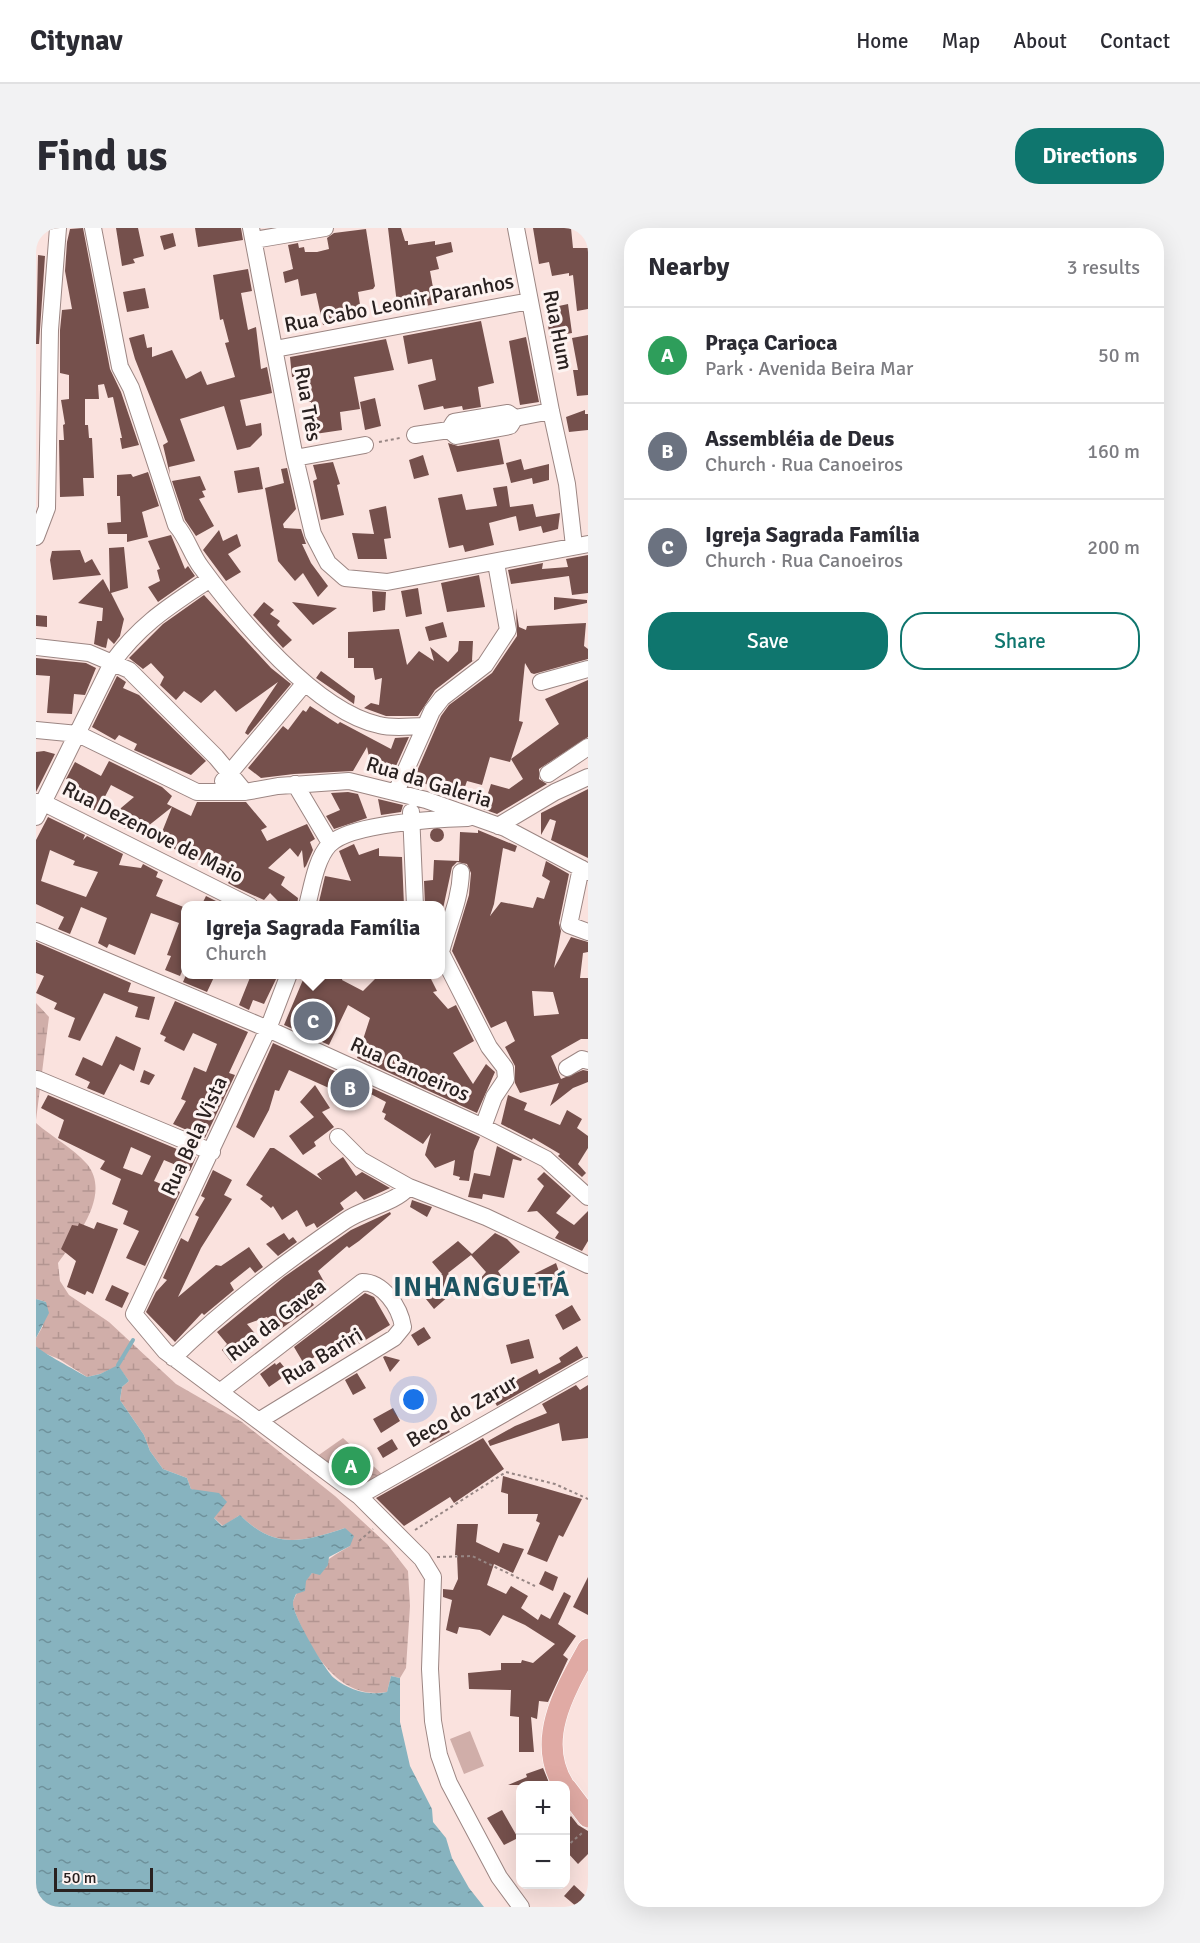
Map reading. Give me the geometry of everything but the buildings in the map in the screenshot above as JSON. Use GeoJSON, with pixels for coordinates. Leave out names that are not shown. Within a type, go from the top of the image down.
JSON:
{"type":"FeatureCollection","features":[{"type":"Feature","properties":{"kind":"main road"},"geometry":{"type":"LineString","coordinates":[[561,1781],[558,1777],[550,1735],[566,1689],[588,1649]]}},
{"type":"Feature","properties":{"kind":"main road"},"geometry":{"type":"LineString","coordinates":[[570,1794],[588,1817]]}},
{"type":"Feature","properties":{"kind":"street"},"geometry":{"type":"LineString","coordinates":[[36,537],[47,508],[50,330],[58,228]]}},
{"type":"Feature","properties":{"kind":"street"},"geometry":{"type":"LineString","coordinates":[[93,228],[120,367],[131,388],[176,525],[182,532],[189,551],[251,630],[305,683],[354,716],[380,725],[425,726]]}},
{"type":"Feature","properties":{"kind":"street"},"geometry":{"type":"LineString","coordinates":[[253,234],[325,228]]}},
{"type":"Feature","properties":{"kind":"street","name":"Rua Hum"},"geometry":{"type":"LineString","coordinates":[[516,228],[550,411],[581,545]]}},
{"type":"Feature","properties":{"kind":"street","name":"Rua Três"},"geometry":{"type":"LineString","coordinates":[[253,234],[295,458],[313,534],[328,563],[345,578],[387,582],[496,563]]}},
{"type":"Feature","properties":{"kind":"street","name":"Rua Cabo Leonir Paranhos"},"geometry":{"type":"LineString","coordinates":[[275,349],[530,301]]}},
{"type":"Feature","properties":{"kind":"street"},"geometry":{"type":"LineString","coordinates":[[415,435],[449,430],[456,436],[510,426],[515,418],[550,411]]}},
{"type":"Feature","properties":{"kind":"street"},"geometry":{"type":"LineString","coordinates":[[295,458],[365,445]]}},
{"type":"Feature","properties":{"kind":"street"},"geometry":{"type":"LineString","coordinates":[[415,901],[412,820],[403,794],[425,726],[442,698],[476,672],[502,643],[508,630],[509,623],[496,563],[581,545]]}},
{"type":"Feature","properties":{"kind":"street"},"geometry":{"type":"LineString","coordinates":[[38,807],[78,734],[112,663],[128,640],[148,621],[210,579]]}},
{"type":"Feature","properties":{"kind":"street"},"geometry":{"type":"LineString","coordinates":[[36,647],[89,653],[129,670],[216,757],[245,792]]}},
{"type":"Feature","properties":{"kind":"street"},"geometry":{"type":"LineString","coordinates":[[541,682],[588,669]]}},
{"type":"Feature","properties":{"kind":"street"},"geometry":{"type":"LineString","coordinates":[[212,793],[230,775],[305,683]]}},
{"type":"Feature","properties":{"kind":"street"},"geometry":{"type":"LineString","coordinates":[[36,730],[78,734]]}},
{"type":"Feature","properties":{"kind":"street","name":"Rua da Galeria"},"geometry":{"type":"LineString","coordinates":[[78,734],[197,792],[245,792],[295,784],[349,781],[403,794],[480,818],[584,870]]}},
{"type":"Feature","properties":{"kind":"street"},"geometry":{"type":"LineString","coordinates":[[548,774],[588,747]]}},
{"type":"Feature","properties":{"kind":"street"},"geometry":{"type":"LineString","coordinates":[[498,826],[555,792],[588,777]]}},
{"type":"Feature","properties":{"kind":"street"},"geometry":{"type":"LineString","coordinates":[[295,784],[330,843]]}},
{"type":"Feature","properties":{"kind":"street","name":"Rua Dezenove de Maio"},"geometry":{"type":"LineString","coordinates":[[38,807],[239,901]]}},
{"type":"Feature","properties":{"kind":"street"},"geometry":{"type":"LineString","coordinates":[[308,901],[323,852],[330,843],[365,829],[412,820],[480,818]]}},
{"type":"Feature","properties":{"kind":"street"},"geometry":{"type":"LineString","coordinates":[[584,870],[569,925],[588,932]]}},
{"type":"Feature","properties":{"kind":"street"},"geometry":{"type":"LineString","coordinates":[[445,934],[459,902],[461,872]]}},
{"type":"Feature","properties":{"kind":"street","name":"Rua Canoeiros"},"geometry":{"type":"LineString","coordinates":[[36,931],[268,1029],[483,1127],[546,1159],[588,1197]]}},
{"type":"Feature","properties":{"kind":"street"},"geometry":{"type":"LineString","coordinates":[[445,960],[489,1047],[505,1068],[506,1079],[494,1097],[483,1127]]}},
{"type":"Feature","properties":{"kind":"street","name":"Rua Bela Vista"},"geometry":{"type":"LineString","coordinates":[[169,1354],[134,1314],[212,1152],[268,1029],[287,979]]}},
{"type":"Feature","properties":{"kind":"street"},"geometry":{"type":"LineString","coordinates":[[567,1068],[582,1059],[588,1060]]}},
{"type":"Feature","properties":{"kind":"street"},"geometry":{"type":"LineString","coordinates":[[37,1079],[212,1152]]}},
{"type":"Feature","properties":{"kind":"street"},"geometry":{"type":"LineString","coordinates":[[338,1137],[361,1160],[409,1187],[486,1216],[588,1265]]}},
{"type":"Feature","properties":{"kind":"street"},"geometry":{"type":"LineString","coordinates":[[409,1187],[399,1197],[348,1218],[169,1354],[359,1496],[422,1559],[433,1577],[430,1669],[433,1721],[438,1755],[449,1783],[499,1877],[521,1907]]}},
{"type":"Feature","properties":{"kind":"street","name":"Rua da Gavea"},"geometry":{"type":"LineString","coordinates":[[221,1391],[359,1284],[374,1282],[381,1288],[401,1315],[403,1327]]}},
{"type":"Feature","properties":{"kind":"street","name":"Rua Bariri"},"geometry":{"type":"LineString","coordinates":[[260,1420],[394,1338],[403,1327]]}},
{"type":"Feature","properties":{"kind":"street","name":"Beco do Zarur"},"geometry":{"type":"LineString","coordinates":[[359,1496],[588,1366]]}},
{"type":"Feature","properties":{"kind":"path"},"geometry":{"type":"LineString","coordinates":[[365,445],[415,435]]}},
{"type":"Feature","properties":{"kind":"path"},"geometry":{"type":"LineString","coordinates":[[402,1539],[506,1472],[555,1484],[588,1499]]}},
{"type":"Feature","properties":{"kind":"path"},"geometry":{"type":"LineString","coordinates":[[359,1541],[376,1527]]}},
{"type":"Feature","properties":{"kind":"path"},"geometry":{"type":"LineString","coordinates":[[422,1559],[472,1556],[535,1586]]}},
{"type":"Feature","properties":{"kind":"path"},"geometry":{"type":"LineString","coordinates":[[570,1844],[588,1828]]}},
{"type":"Feature","properties":{"kind":"green space"},"geometry":{"type":"Polygon","coordinates":[[[36,1003],[49,1017],[36,1120],[36,1003]]]}},
{"type":"Feature","properties":{"kind":"green space"},"geometry":{"type":"Polygon","coordinates":[[[36,1123],[81,1158],[94,1176],[96,1189],[89,1216],[58,1263],[60,1281],[69,1295],[109,1322],[176,1384],[242,1422],[335,1496],[387,1544],[408,1571],[410,1606],[406,1668],[400,1678],[391,1676],[387,1692],[369,1692],[353,1688],[338,1679],[315,1652],[292,1604],[302,1584],[316,1569],[350,1546],[345,1528],[315,1537],[290,1540],[265,1534],[240,1515],[223,1526],[214,1518],[206,1493],[191,1489],[187,1478],[163,1469],[150,1451],[144,1435],[120,1400],[122,1387],[129,1381],[118,1366],[87,1377],[59,1359],[39,1351],[36,1338],[43,1326],[46,1302],[36,1299],[36,1123]]]}},
{"type":"Feature","properties":{"kind":"green space"},"geometry":{"type":"Polygon","coordinates":[[[343,1438],[383,1475],[360,1489],[316,1457],[343,1438]]]}},
{"type":"Feature","properties":{"kind":"green space"},"geometry":{"type":"Polygon","coordinates":[[[470,1731],[484,1766],[464,1774],[450,1739],[470,1731]]]}},
{"type":"Feature","properties":{"kind":"water"},"geometry":{"type":"Polygon","coordinates":[[[36,1299],[46,1302],[49,1313],[36,1338],[36,1299]]]}},
{"type":"Feature","properties":{"kind":"water"},"geometry":{"type":"Polygon","coordinates":[[[36,1346],[87,1377],[100,1374],[118,1365],[129,1381],[122,1387],[120,1400],[144,1435],[150,1451],[163,1469],[187,1478],[191,1489],[219,1493],[227,1502],[214,1518],[222,1526],[240,1515],[265,1534],[277,1538],[302,1539],[345,1528],[354,1536],[350,1546],[329,1557],[328,1565],[320,1575],[312,1573],[306,1581],[305,1591],[296,1594],[293,1602],[294,1609],[317,1654],[334,1678],[340,1682],[359,1691],[380,1693],[387,1692],[391,1676],[400,1678],[400,1722],[410,1766],[432,1809],[433,1822],[446,1838],[452,1858],[469,1888],[484,1907],[36,1907],[36,1346]]]}},
{"type":"Feature","properties":{"kind":"waterway"},"geometry":{"type":"LineString","coordinates":[[118,1365],[133,1340]]}},
{"type":"Feature","properties":{"kind":"place","name":"Igreja Sagrada Família"},"geometry":{"type":"Point","coordinates":[313,1021]}},
{"type":"Feature","properties":{"kind":"place","name":"Assembléia de Deus"},"geometry":{"type":"Point","coordinates":[350,1088]}},
{"type":"Feature","properties":{"kind":"place","name":"Praça Carioca"},"geometry":{"type":"Point","coordinates":[351,1466]}},
{"type":"Feature","properties":{"kind":"district","name":"INHANGUETÁ"},"geometry":{"type":"Point","coordinates":[482,1287]}}]}
